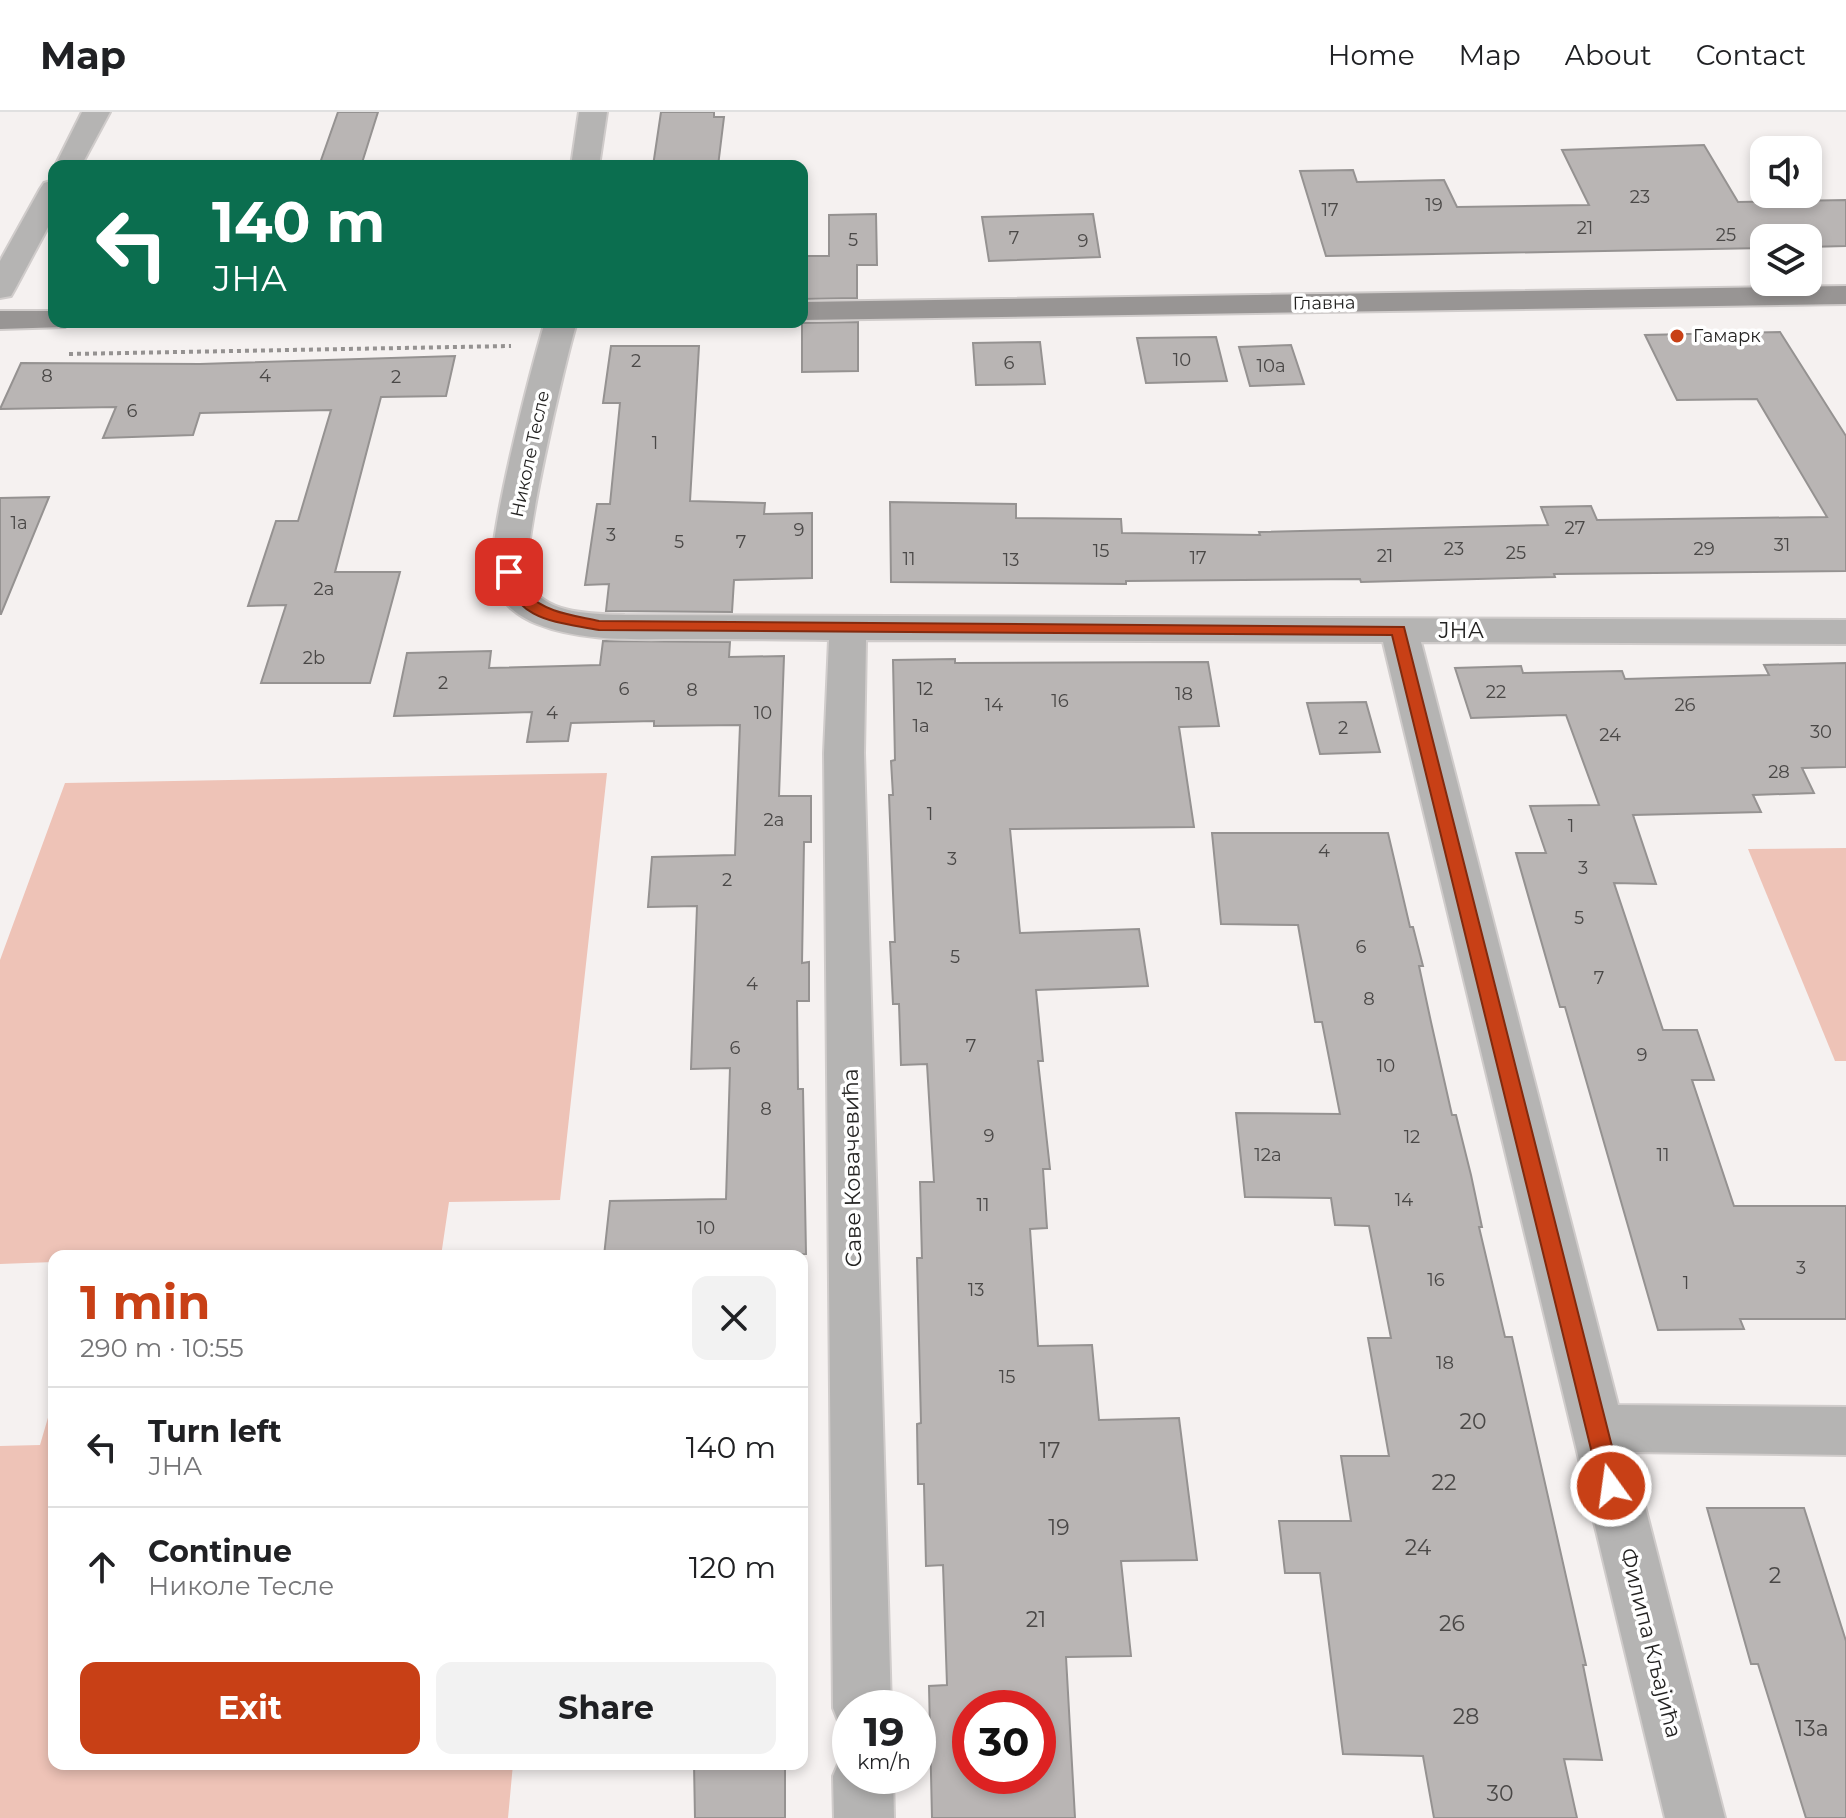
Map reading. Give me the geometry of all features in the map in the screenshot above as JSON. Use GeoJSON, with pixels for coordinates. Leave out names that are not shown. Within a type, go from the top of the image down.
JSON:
{"type":"FeatureCollection","features":[{"type":"Feature","properties":{"kind":"main road","name":"Главна"},"geometry":{"type":"LineString","coordinates":[[808,311],[1846,295]]}},
{"type":"Feature","properties":{"kind":"main road"},"geometry":{"type":"LineString","coordinates":[[0,320],[48,320]]}},
{"type":"Feature","properties":{"kind":"street"},"geometry":{"type":"LineString","coordinates":[[70,160],[96,112]]}},
{"type":"Feature","properties":{"kind":"street"},"geometry":{"type":"LineString","coordinates":[[586,160],[593,112]]}},
{"type":"Feature","properties":{"kind":"street"},"geometry":{"type":"LineString","coordinates":[[0,289],[48,200]]}},
{"type":"Feature","properties":{"kind":"street","name":"Николе Тесле"},"geometry":{"type":"LineString","coordinates":[[557,333],[512,540],[510,582],[527,603],[560,620],[599,626],[645,626]]}},
{"type":"Feature","properties":{"kind":"street","name":"ЈНА"},"geometry":{"type":"LineString","coordinates":[[645,626],[1846,632]]}},
{"type":"Feature","properties":{"kind":"street","name":"Саве Ковачевића"},"geometry":{"type":"LineString","coordinates":[[848,627],[844,753],[862,1690]]}},
{"type":"Feature","properties":{"kind":"street","name":"Филипа Кљајића"},"geometry":{"type":"LineString","coordinates":[[1399,630],[1695,1818]]}},
{"type":"Feature","properties":{"kind":"street"},"geometry":{"type":"LineString","coordinates":[[1596,1428],[1846,1431]]}},
{"type":"Feature","properties":{"kind":"street"},"geometry":{"type":"LineString","coordinates":[[863,1794],[864,1818]]}},
{"type":"Feature","properties":{"kind":"path"},"geometry":{"type":"LineString","coordinates":[[63,354],[557,333]]}},
{"type":"Feature","properties":{"kind":"shaded area"},"geometry":{"type":"Polygon","coordinates":[[[607,773],[560,1200],[449,1202],[442,1250],[48,1250],[48,1262],[0,1264],[0,960],[65,783],[607,773]]]}},
{"type":"Feature","properties":{"kind":"shaded area"},"geometry":{"type":"Polygon","coordinates":[[[1846,848],[1846,1061],[1835,1061],[1748,849],[1846,848]]]}},
{"type":"Feature","properties":{"kind":"shaded area"},"geometry":{"type":"Polygon","coordinates":[[[48,1418],[48,1770],[512,1770],[508,1818],[0,1818],[0,1446],[40,1445],[48,1418]]]}},
{"type":"Feature","properties":{"kind":"building"},"geometry":{"type":"Polygon","coordinates":[[[338,112],[378,112],[363,160],[321,160],[338,112]]]}},
{"type":"Feature","properties":{"kind":"building"},"geometry":{"type":"Polygon","coordinates":[[[661,112],[714,112],[714,117],[724,117],[719,160],[654,160],[661,112]]]}},
{"type":"Feature","properties":{"kind":"building"},"geometry":{"type":"Polygon","coordinates":[[[1704,145],[1738,202],[1750,202],[1750,208],[1822,208],[1822,200],[1846,200],[1846,246],[1822,247],[1822,224],[1750,224],[1750,248],[1326,256],[1300,171],[1353,170],[1357,182],[1444,180],[1457,207],[1589,205],[1562,150],[1704,145]]]}},
{"type":"Feature","properties":{"kind":"building"},"geometry":{"type":"Polygon","coordinates":[[[876,214],[877,265],[857,265],[857,298],[808,299],[808,256],[829,256],[829,215],[876,214]]]}},
{"type":"Feature","properties":{"kind":"building"},"geometry":{"type":"Polygon","coordinates":[[[1093,214],[1100,257],[989,261],[982,217],[1093,214]]]}},
{"type":"Feature","properties":{"kind":"building"},"geometry":{"type":"Polygon","coordinates":[[[858,322],[858,371],[802,372],[802,328],[808,328],[808,323],[858,322]]]}},
{"type":"Feature","properties":{"kind":"building"},"geometry":{"type":"Polygon","coordinates":[[[1780,332],[1846,436],[1846,571],[1554,574],[1555,577],[1361,582],[1360,579],[1126,581],[1126,584],[891,582],[890,502],[1016,504],[1016,518],[1121,519],[1122,533],[1260,535],[1259,532],[1548,525],[1541,507],[1591,506],[1597,520],[1827,517],[1757,399],[1677,400],[1645,335],[1780,332]]]}},
{"type":"Feature","properties":{"kind":"building"},"geometry":{"type":"Polygon","coordinates":[[[1216,337],[1227,381],[1146,383],[1137,338],[1216,337]]]}},
{"type":"Feature","properties":{"kind":"building"},"geometry":{"type":"Polygon","coordinates":[[[1040,342],[1045,384],[976,385],[973,343],[1040,342]]]}},
{"type":"Feature","properties":{"kind":"building"},"geometry":{"type":"Polygon","coordinates":[[[1291,345],[1304,384],[1250,386],[1239,347],[1291,345]]]}},
{"type":"Feature","properties":{"kind":"building"},"geometry":{"type":"Polygon","coordinates":[[[611,346],[699,346],[690,501],[765,503],[764,514],[812,513],[812,578],[734,580],[732,612],[606,611],[609,584],[585,585],[597,504],[610,504],[620,403],[603,403],[611,346]]]}},
{"type":"Feature","properties":{"kind":"building"},"geometry":{"type":"Polygon","coordinates":[[[455,356],[446,396],[381,397],[335,572],[400,572],[370,683],[261,683],[286,605],[248,606],[276,521],[298,521],[331,410],[200,413],[193,435],[103,438],[116,407],[0,409],[21,363],[200,364],[455,356]]]}},
{"type":"Feature","properties":{"kind":"building"},"geometry":{"type":"Polygon","coordinates":[[[49,497],[1,614],[0,614],[0,498],[49,497]]]}},
{"type":"Feature","properties":{"kind":"building"},"geometry":{"type":"Polygon","coordinates":[[[603,641],[730,642],[729,657],[784,656],[779,796],[811,796],[811,842],[804,842],[802,963],[809,962],[809,1001],[797,1001],[798,1089],[803,1089],[806,1250],[605,1250],[610,1201],[726,1199],[730,1068],[691,1069],[697,906],[648,907],[652,857],[735,855],[740,725],[654,726],[654,721],[571,723],[568,741],[527,742],[532,712],[394,716],[407,653],[491,651],[489,668],[600,665],[603,641]]]}},
{"type":"Feature","properties":{"kind":"building"},"geometry":{"type":"Polygon","coordinates":[[[955,659],[955,663],[1208,662],[1219,726],[1179,727],[1194,827],[1010,829],[1020,933],[1139,929],[1148,986],[1036,990],[1043,1061],[1038,1061],[1050,1169],[1043,1169],[1047,1228],[1030,1229],[1038,1346],[1092,1345],[1099,1420],[1179,1418],[1197,1560],[1121,1561],[1131,1656],[1066,1657],[1075,1818],[932,1818],[931,1794],[936,1794],[936,1690],[929,1690],[929,1686],[947,1685],[943,1565],[926,1566],[924,1484],[918,1484],[917,1424],[921,1423],[917,1258],[922,1258],[920,1182],[934,1182],[927,1064],[901,1065],[899,1004],[893,1004],[890,942],[895,942],[889,795],[893,795],[891,761],[895,760],[893,660],[955,659]]]}},
{"type":"Feature","properties":{"kind":"building"},"geometry":{"type":"Polygon","coordinates":[[[1846,663],[1846,767],[1802,768],[1814,793],[1753,795],[1761,812],[1633,815],[1656,884],[1614,883],[1663,1030],[1697,1030],[1714,1080],[1692,1080],[1734,1206],[1846,1206],[1846,1319],[1740,1319],[1744,1329],[1658,1330],[1565,1007],[1560,1007],[1516,853],[1546,853],[1530,806],[1599,805],[1566,715],[1471,718],[1455,668],[1521,666],[1523,673],[1622,671],[1625,679],[1769,675],[1764,665],[1846,663]]]}},
{"type":"Feature","properties":{"kind":"building"},"geometry":{"type":"Polygon","coordinates":[[[1366,702],[1380,752],[1320,754],[1307,703],[1366,702]]]}},
{"type":"Feature","properties":{"kind":"building"},"geometry":{"type":"Polygon","coordinates":[[[1212,833],[1388,833],[1410,927],[1413,927],[1423,966],[1419,966],[1431,1022],[1452,1115],[1456,1115],[1471,1175],[1482,1227],[1479,1227],[1505,1337],[1512,1337],[1586,1665],[1583,1665],[1602,1760],[1564,1759],[1577,1818],[1434,1818],[1423,1756],[1343,1754],[1320,1573],[1285,1573],[1279,1521],[1351,1521],[1341,1456],[1389,1456],[1368,1338],[1391,1338],[1369,1226],[1335,1225],[1331,1198],[1245,1197],[1236,1113],[1340,1114],[1322,1022],[1315,1022],[1298,925],[1221,924],[1212,833]]]}},
{"type":"Feature","properties":{"kind":"building"},"geometry":{"type":"Polygon","coordinates":[[[1707,1508],[1804,1508],[1846,1641],[1846,1818],[1806,1818],[1758,1664],[1751,1664],[1707,1508]]]}},
{"type":"Feature","properties":{"kind":"building"},"geometry":{"type":"Polygon","coordinates":[[[694,1770],[785,1770],[785,1818],[695,1818],[694,1770]]]}},
{"type":"Feature","properties":{"kind":"place","name":"Гамарк"},"geometry":{"type":"Point","coordinates":[1677,336]}},
{"type":"Feature","properties":{"kind":"route"},"geometry":{"type":"LineString","coordinates":[[509,572],[510,582],[517,593],[543,614],[599,626],[1399,630],[1611,1486]]}}]}
